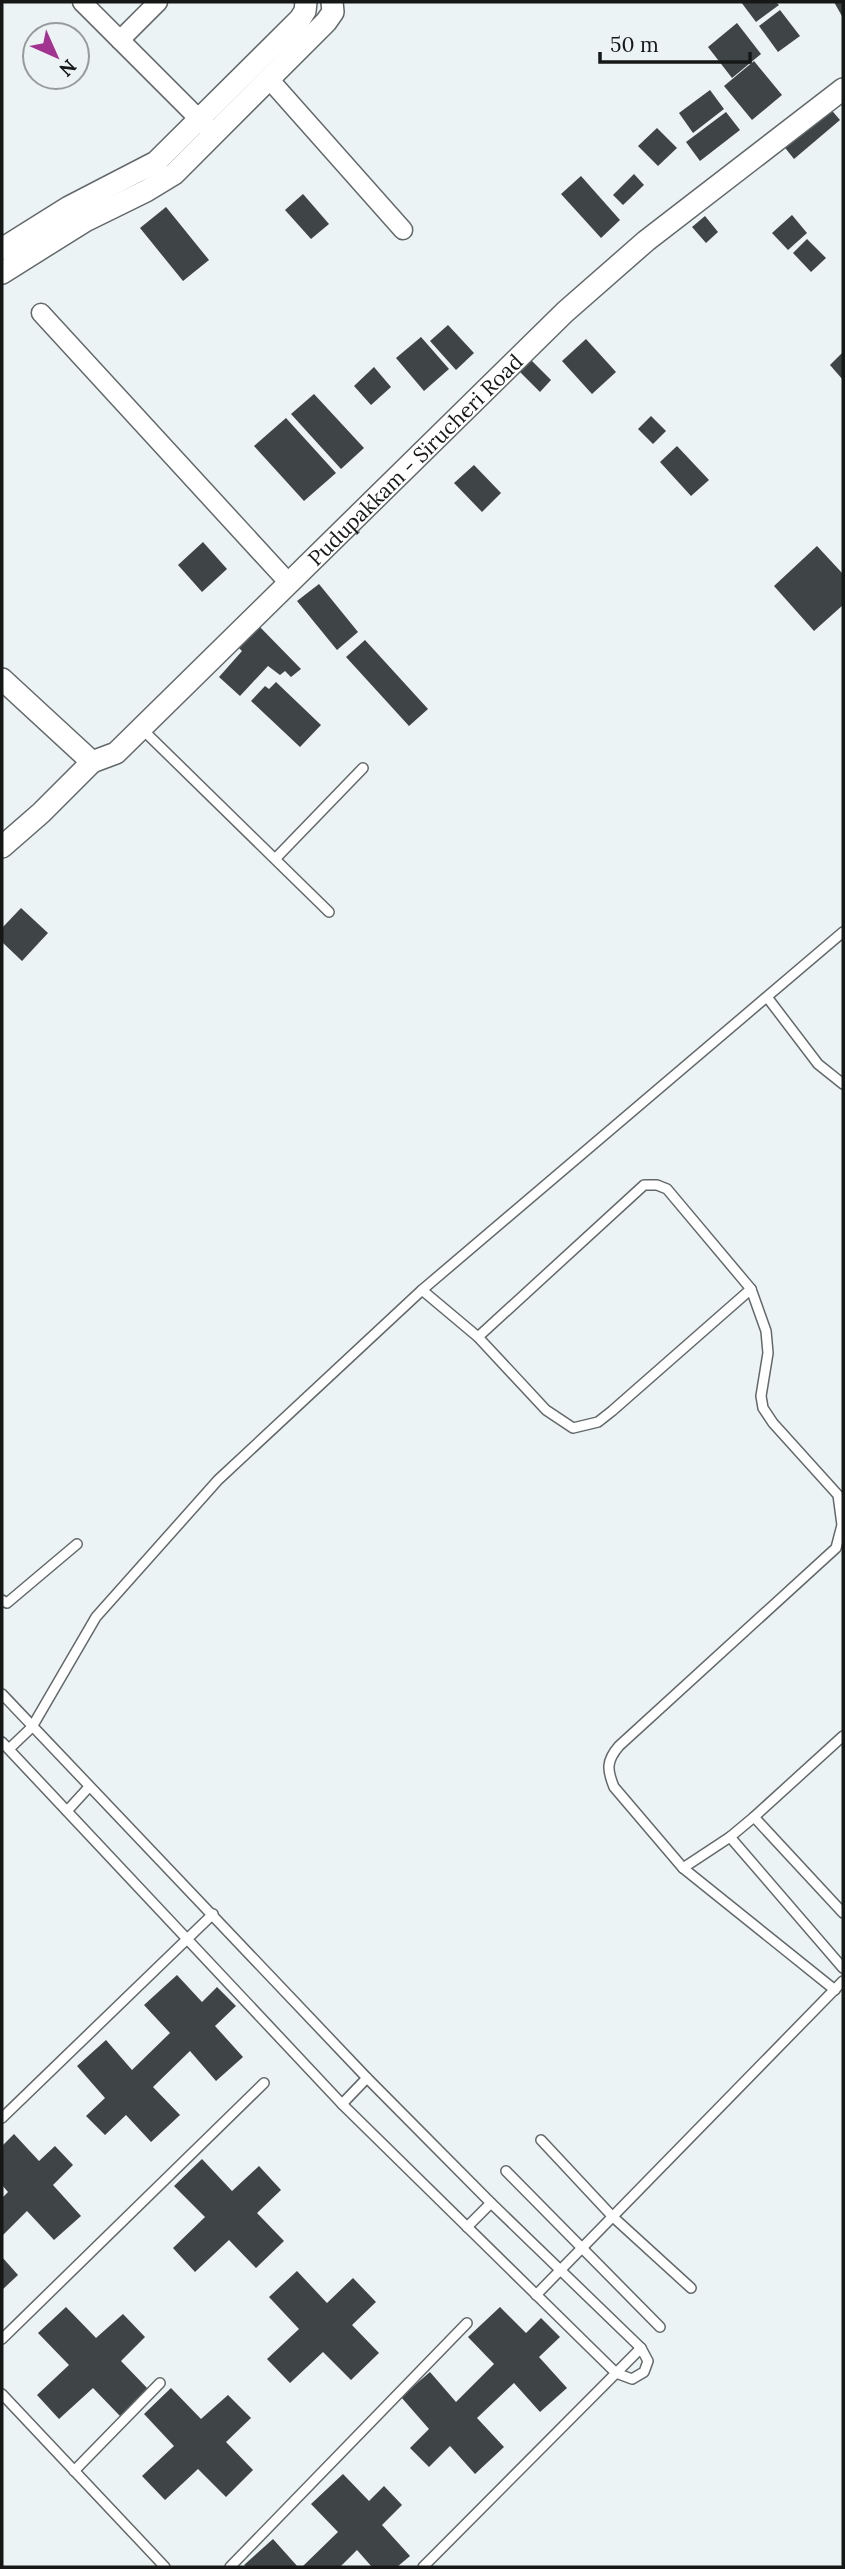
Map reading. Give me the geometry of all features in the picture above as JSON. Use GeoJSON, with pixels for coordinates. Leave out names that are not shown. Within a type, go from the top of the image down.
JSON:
{"type":"FeatureCollection","features":[{"type":"Feature","properties":{"kind":"street"},"geometry":{"type":"LineString","coordinates":[[82,2],[207,127]]}},
{"type":"Feature","properties":{"kind":"street"},"geometry":{"type":"LineString","coordinates":[[120,40],[158,2]]}},
{"type":"Feature","properties":{"kind":"street"},"geometry":{"type":"LineString","coordinates":[[2,273],[85,221],[163,182],[183,166],[207,127],[300,19],[306,2]]}},
{"type":"Feature","properties":{"kind":"street"},"geometry":{"type":"LineString","coordinates":[[2,249],[69,207],[156,162],[207,127],[269,79],[330,17],[334,8],[332,2]]}},
{"type":"Feature","properties":{"kind":"street"},"geometry":{"type":"LineString","coordinates":[[269,79],[403,230]]}},
{"type":"Feature","properties":{"kind":"street","name":"Pudupakkam - Sirucheri Road"},"geometry":{"type":"LineString","coordinates":[[2,847],[92,762],[116,752],[565,312],[613,269],[843,89]]}},
{"type":"Feature","properties":{"kind":"street"},"geometry":{"type":"LineString","coordinates":[[41,313],[288,582]]}},
{"type":"Feature","properties":{"kind":"street"},"geometry":{"type":"LineString","coordinates":[[2,679],[92,762]]}},
{"type":"Feature","properties":{"kind":"lane"},"geometry":{"type":"LineString","coordinates":[[141,728],[329,912]]}},
{"type":"Feature","properties":{"kind":"lane"},"geometry":{"type":"LineString","coordinates":[[276,858],[363,768]]}},
{"type":"Feature","properties":{"kind":"lane"},"geometry":{"type":"LineString","coordinates":[[2,1694],[32,1727],[89,1787],[213,1914],[367,2078],[641,2348],[648,2361],[644,2372],[632,2379],[616,2373],[536,2295],[342,2104],[5,1745],[32,1727],[96,1617],[218,1480],[422,1290],[843,932]]}},
{"type":"Feature","properties":{"kind":"lane"},"geometry":{"type":"LineString","coordinates":[[767,997],[818,1064],[843,1084]]}},
{"type":"Feature","properties":{"kind":"lane"},"geometry":{"type":"LineString","coordinates":[[478,1337],[644,1185],[657,1185],[667,1189],[751,1289],[766,1331],[768,1353],[761,1396],[763,1408],[773,1423],[838,1495],[842,1525],[835,1548],[611,1755],[608,1773],[614,1787],[683,1868],[835,1990]]}},
{"type":"Feature","properties":{"kind":"lane"},"geometry":{"type":"LineString","coordinates":[[422,1290],[478,1337],[546,1410],[560,1422],[573,1428],[598,1422],[751,1289]]}},
{"type":"Feature","properties":{"kind":"lane"},"geometry":{"type":"LineString","coordinates":[[2,1600],[7,1603],[77,1544]]}},
{"type":"Feature","properties":{"kind":"lane"},"geometry":{"type":"LineString","coordinates":[[683,1868],[730,1837],[843,1736]]}},
{"type":"Feature","properties":{"kind":"lane"},"geometry":{"type":"LineString","coordinates":[[67,1811],[89,1787]]}},
{"type":"Feature","properties":{"kind":"lane"},"geometry":{"type":"LineString","coordinates":[[754,1817],[843,1913]]}},
{"type":"Feature","properties":{"kind":"lane"},"geometry":{"type":"LineString","coordinates":[[730,1837],[843,1968]]}},
{"type":"Feature","properties":{"kind":"lane"},"geometry":{"type":"LineString","coordinates":[[2,2118],[213,1914]]}},
{"type":"Feature","properties":{"kind":"lane"},"geometry":{"type":"LineString","coordinates":[[536,2295],[843,1982]]}},
{"type":"Feature","properties":{"kind":"lane"},"geometry":{"type":"LineString","coordinates":[[342,2104],[367,2078]]}},
{"type":"Feature","properties":{"kind":"lane"},"geometry":{"type":"LineString","coordinates":[[2,2339],[264,2083]]}},
{"type":"Feature","properties":{"kind":"lane"},"geometry":{"type":"LineString","coordinates":[[541,2140],[612,2216],[691,2288]]}},
{"type":"Feature","properties":{"kind":"lane"},"geometry":{"type":"LineString","coordinates":[[506,2171],[660,2327]]}},
{"type":"Feature","properties":{"kind":"lane"},"geometry":{"type":"LineString","coordinates":[[467,2227],[491,2203]]}},
{"type":"Feature","properties":{"kind":"lane"},"geometry":{"type":"LineString","coordinates":[[230,2567],[467,2323]]}},
{"type":"Feature","properties":{"kind":"lane"},"geometry":{"type":"LineString","coordinates":[[423,2567],[641,2348]]}},
{"type":"Feature","properties":{"kind":"lane"},"geometry":{"type":"LineString","coordinates":[[74,2471],[160,2383]]}},
{"type":"Feature","properties":{"kind":"lane"},"geometry":{"type":"LineString","coordinates":[[2,2394],[165,2567]]}},
{"type":"Feature","properties":{"kind":"building"},"geometry":{"type":"Polygon","coordinates":[[[741,2],[776,2],[779,5],[756,22],[741,2]]]}},
{"type":"Feature","properties":{"kind":"building"},"geometry":{"type":"Polygon","coordinates":[[[834,2],[843,2],[843,18],[834,2]]]}},
{"type":"Feature","properties":{"kind":"building"},"geometry":{"type":"Polygon","coordinates":[[[780,10],[800,36],[778,52],[759,26],[780,10]]]}},
{"type":"Feature","properties":{"kind":"building"},"geometry":{"type":"Polygon","coordinates":[[[737,23],[761,54],[732,78],[708,47],[737,23]]]}},
{"type":"Feature","properties":{"kind":"building"},"geometry":{"type":"Polygon","coordinates":[[[754,61],[782,95],[752,120],[724,86],[754,61]]]}},
{"type":"Feature","properties":{"kind":"building"},"geometry":{"type":"Polygon","coordinates":[[[710,90],[724,109],[693,133],[679,113],[710,90]]]}},
{"type":"Feature","properties":{"kind":"building"},"geometry":{"type":"Polygon","coordinates":[[[828,106],[840,120],[794,159],[782,144],[828,106]]]}},
{"type":"Feature","properties":{"kind":"building"},"geometry":{"type":"Polygon","coordinates":[[[726,112],[740,130],[700,161],[686,142],[726,112]]]}},
{"type":"Feature","properties":{"kind":"building"},"geometry":{"type":"Polygon","coordinates":[[[657,128],[677,148],[658,166],[638,146],[657,128]]]}},
{"type":"Feature","properties":{"kind":"building"},"geometry":{"type":"Polygon","coordinates":[[[634,174],[644,185],[623,205],[613,195],[634,174]]]}},
{"type":"Feature","properties":{"kind":"building"},"geometry":{"type":"Polygon","coordinates":[[[581,176],[620,220],[601,238],[561,194],[581,176]]]}},
{"type":"Feature","properties":{"kind":"building"},"geometry":{"type":"Polygon","coordinates":[[[303,194],[329,224],[311,239],[285,210],[303,194]]]}},
{"type":"Feature","properties":{"kind":"building"},"geometry":{"type":"Polygon","coordinates":[[[166,207],[209,260],[183,281],[140,228],[166,207]]]}},
{"type":"Feature","properties":{"kind":"building"},"geometry":{"type":"Polygon","coordinates":[[[792,215],[807,233],[788,250],[772,233],[792,215]]]}},
{"type":"Feature","properties":{"kind":"building"},"geometry":{"type":"Polygon","coordinates":[[[705,216],[718,232],[706,243],[692,227],[705,216]]]}},
{"type":"Feature","properties":{"kind":"building"},"geometry":{"type":"Polygon","coordinates":[[[807,239],[826,258],[811,272],[793,253],[807,239]]]}},
{"type":"Feature","properties":{"kind":"building"},"geometry":{"type":"Polygon","coordinates":[[[448,325],[474,353],[456,370],[430,341],[448,325]]]}},
{"type":"Feature","properties":{"kind":"building"},"geometry":{"type":"Polygon","coordinates":[[[421,337],[449,369],[424,391],[396,358],[421,337]]]}},
{"type":"Feature","properties":{"kind":"building"},"geometry":{"type":"Polygon","coordinates":[[[586,339],[616,372],[592,394],[562,361],[586,339]]]}},
{"type":"Feature","properties":{"kind":"building"},"geometry":{"type":"Polygon","coordinates":[[[843,352],[843,380],[830,365],[843,352]]]}},
{"type":"Feature","properties":{"kind":"building"},"geometry":{"type":"Polygon","coordinates":[[[531,360],[551,380],[540,392],[519,371],[531,360]]]}},
{"type":"Feature","properties":{"kind":"building"},"geometry":{"type":"Polygon","coordinates":[[[374,367],[391,387],[371,405],[354,386],[374,367]]]}},
{"type":"Feature","properties":{"kind":"building"},"geometry":{"type":"Polygon","coordinates":[[[314,394],[364,448],[341,469],[291,414],[314,394]]]}},
{"type":"Feature","properties":{"kind":"building"},"geometry":{"type":"Polygon","coordinates":[[[651,416],[666,431],[653,444],[638,429],[651,416]]]}},
{"type":"Feature","properties":{"kind":"building"},"geometry":{"type":"Polygon","coordinates":[[[286,418],[336,473],[304,501],[254,446],[286,418]]]}},
{"type":"Feature","properties":{"kind":"building"},"geometry":{"type":"Polygon","coordinates":[[[677,446],[709,480],[691,496],[660,462],[677,446]]]}},
{"type":"Feature","properties":{"kind":"building"},"geometry":{"type":"Polygon","coordinates":[[[474,465],[501,493],[482,512],[454,483],[474,465]]]}},
{"type":"Feature","properties":{"kind":"building"},"geometry":{"type":"Polygon","coordinates":[[[203,542],[227,569],[202,592],[178,565],[203,542]]]}},
{"type":"Feature","properties":{"kind":"building"},"geometry":{"type":"Polygon","coordinates":[[[817,546],[843,574],[843,605],[814,631],[774,586],[817,546]]]}},
{"type":"Feature","properties":{"kind":"building"},"geometry":{"type":"Polygon","coordinates":[[[319,584],[358,632],[337,650],[297,601],[319,584]]]}},
{"type":"Feature","properties":{"kind":"building"},"geometry":{"type":"Polygon","coordinates":[[[258,625],[301,669],[291,677],[285,671],[280,675],[268,666],[240,696],[219,677],[242,651],[237,646],[258,625]]]}},
{"type":"Feature","properties":{"kind":"building"},"geometry":{"type":"Polygon","coordinates":[[[365,640],[428,709],[409,726],[346,657],[365,640]]]}},
{"type":"Feature","properties":{"kind":"building"},"geometry":{"type":"Polygon","coordinates":[[[276,682],[321,725],[300,747],[251,701],[265,686],[269,689],[276,682]]]}},
{"type":"Feature","properties":{"kind":"building"},"geometry":{"type":"Polygon","coordinates":[[[21,908],[48,933],[22,961],[2,942],[2,928],[21,908]]]}},
{"type":"Feature","properties":{"kind":"building"},"geometry":{"type":"Polygon","coordinates":[[[177,1975],[202,2002],[217,1987],[236,2006],[215,2026],[243,2057],[216,2081],[190,2051],[153,2087],[180,2115],[151,2142],[126,2115],[105,2135],[86,2116],[105,2098],[77,2066],[106,2040],[132,2070],[170,2033],[144,2005],[177,1975]]]}},
{"type":"Feature","properties":{"kind":"building"},"geometry":{"type":"Polygon","coordinates":[[[14,2134],[39,2161],[55,2146],[73,2165],[53,2185],[81,2216],[54,2240],[27,2211],[2,2236],[2,2198],[8,2192],[2,2185],[2,2146],[14,2134]]]}},
{"type":"Feature","properties":{"kind":"building"},"geometry":{"type":"Polygon","coordinates":[[[202,2159],[232,2191],[259,2166],[281,2190],[257,2213],[284,2241],[256,2268],[229,2240],[195,2272],[173,2248],[205,2217],[174,2186],[202,2159]]]}},
{"type":"Feature","properties":{"kind":"building"},"geometry":{"type":"Polygon","coordinates":[[[2,2257],[18,2275],[2,2290],[2,2257]]]}},
{"type":"Feature","properties":{"kind":"building"},"geometry":{"type":"Polygon","coordinates":[[[297,2271],[327,2303],[353,2278],[376,2302],[352,2325],[379,2353],[351,2380],[323,2352],[290,2383],[267,2359],[299,2329],[269,2297],[297,2271]]]}},
{"type":"Feature","properties":{"kind":"building"},"geometry":{"type":"Polygon","coordinates":[[[66,2307],[96,2338],[123,2314],[145,2337],[121,2361],[148,2389],[120,2416],[93,2388],[59,2419],[37,2395],[69,2365],[38,2333],[66,2307]]]}},
{"type":"Feature","properties":{"kind":"building"},"geometry":{"type":"Polygon","coordinates":[[[500,2307],[526,2333],[541,2318],[560,2337],[539,2357],[567,2388],[540,2412],[514,2383],[477,2418],[504,2447],[475,2474],[450,2446],[429,2467],[410,2448],[429,2429],[401,2397],[430,2372],[456,2402],[494,2364],[468,2337],[500,2307]]]}},
{"type":"Feature","properties":{"kind":"building"},"geometry":{"type":"Polygon","coordinates":[[[171,2388],[201,2419],[228,2395],[251,2418],[226,2442],[253,2470],[226,2497],[198,2469],[165,2500],[142,2476],[174,2446],[144,2414],[171,2388]]]}},
{"type":"Feature","properties":{"kind":"building"},"geometry":{"type":"Polygon","coordinates":[[[343,2474],[369,2501],[384,2486],[402,2505],[382,2525],[410,2556],[397,2567],[372,2567],[357,2550],[340,2567],[302,2567],[338,2532],[311,2504],[343,2474]]]}},
{"type":"Feature","properties":{"kind":"building"},"geometry":{"type":"Polygon","coordinates":[[[273,2539],[298,2567],[244,2565],[273,2539]]]}}]}
